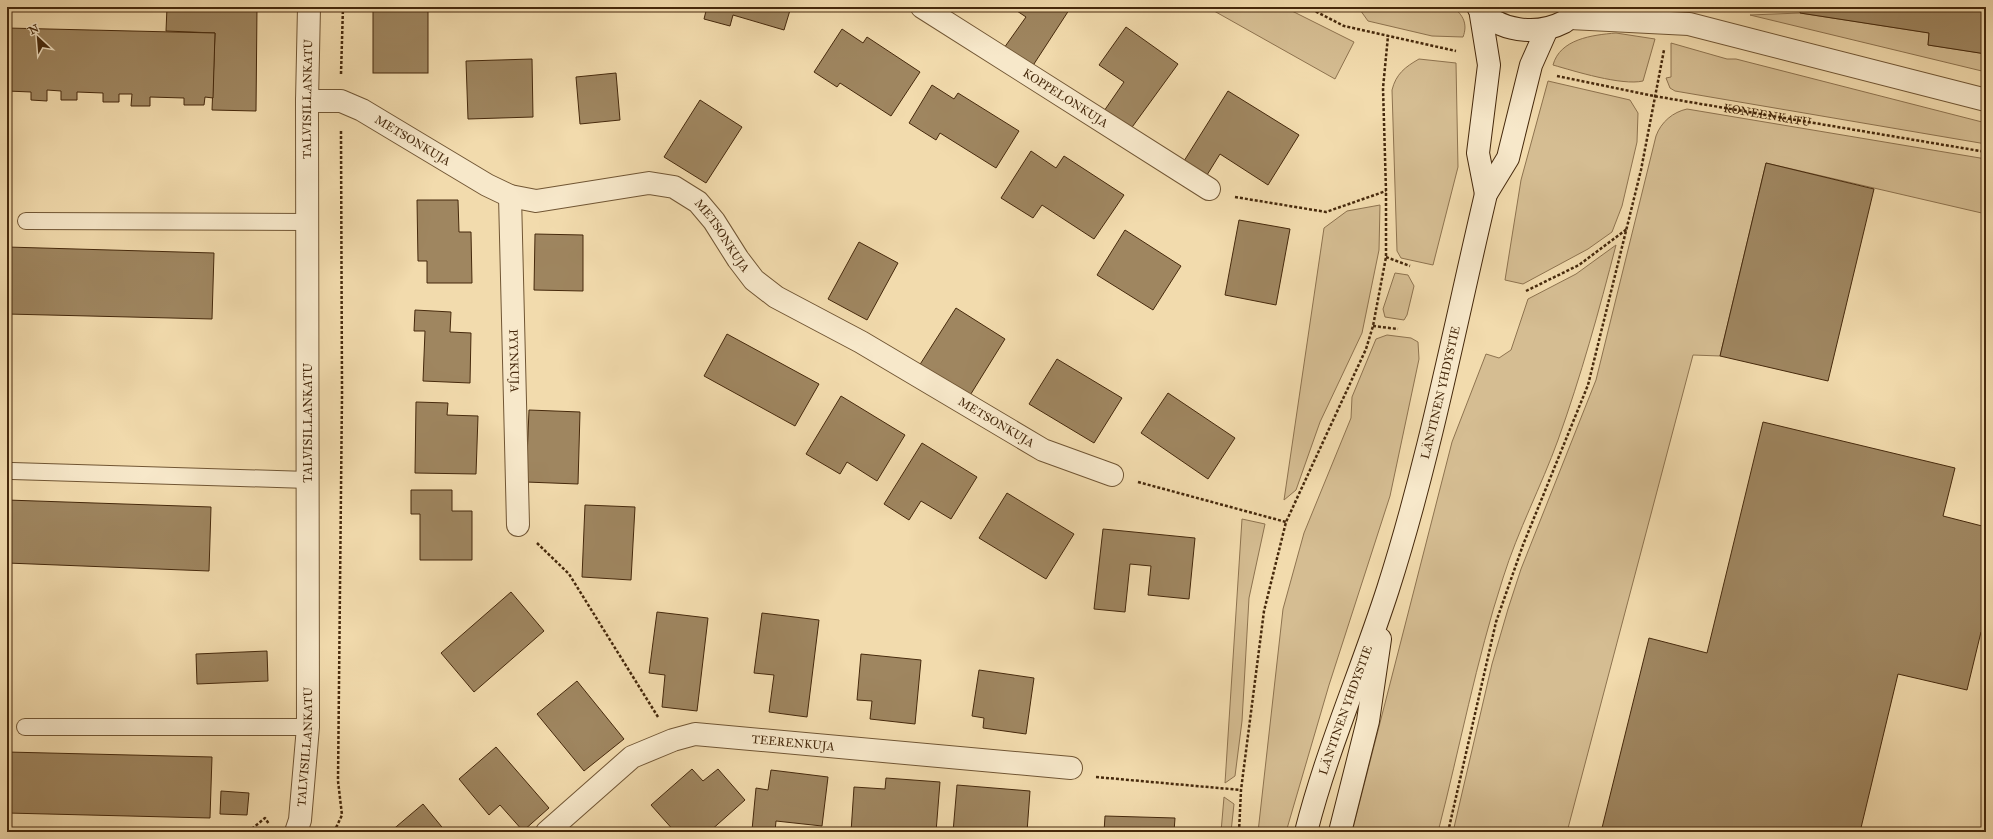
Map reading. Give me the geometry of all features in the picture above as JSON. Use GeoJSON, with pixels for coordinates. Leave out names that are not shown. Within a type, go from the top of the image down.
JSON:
{"type":"FeatureCollection","features":[{"type":"Feature","properties":{"kind":"street","name":"TALVISILLANKATU"},"geometry":{"type":"LineString","coordinates":[[303,828],[308,727],[307,101],[309,7]]}},
{"type":"Feature","properties":{"kind":"street","name":"KOPPELONKUJA"},"geometry":{"type":"LineString","coordinates":[[922,7],[1210,189]]}},
{"type":"Feature","properties":{"kind":"street"},"geometry":{"type":"LineString","coordinates":[[1668,7],[1689,24]]}},
{"type":"Feature","properties":{"kind":"street"},"geometry":{"type":"LineString","coordinates":[[1479,8],[1495,21],[1520,30],[1547,29],[1574,12],[1689,24],[1986,100]]}},
{"type":"Feature","properties":{"kind":"street","name":"LÄNTINEN YHDYSTIE"},"geometry":{"type":"LineString","coordinates":[[1479,8],[1489,65],[1478,153],[1486,194]]}},
{"type":"Feature","properties":{"kind":"street","name":"LÄNTINEN YHDYSTIE"},"geometry":{"type":"LineString","coordinates":[[1306,832],[1318,786],[1388,589],[1418,482],[1486,194],[1508,158],[1531,65],[1547,29]]}},
{"type":"Feature","properties":{"kind":"street","name":"METSONKUJA"},"geometry":{"type":"LineString","coordinates":[[307,101],[340,101],[362,110],[487,185],[510,196],[536,201],[649,183],[674,187],[698,202],[714,221],[738,260],[754,280],[776,297],[861,342],[1044,450],[1112,475]]}},
{"type":"Feature","properties":{"kind":"street","name":"PYYNKUJA"},"geometry":{"type":"LineString","coordinates":[[510,196],[518,525]]}},
{"type":"Feature","properties":{"kind":"street","name":"LÄNTINEN YHDYSTIE"},"geometry":{"type":"LineString","coordinates":[[1340,832],[1368,721],[1388,589]]}},
{"type":"Feature","properties":{"kind":"street","name":"TEERENKUJA"},"geometry":{"type":"LineString","coordinates":[[547,832],[632,757],[673,740],[695,734],[1071,768]]}},
{"type":"Feature","properties":{"kind":"lane"},"geometry":{"type":"LineString","coordinates":[[26,222],[307,222]]}},
{"type":"Feature","properties":{"kind":"lane"},"geometry":{"type":"LineString","coordinates":[[12,471],[308,480]]}},
{"type":"Feature","properties":{"kind":"lane"},"geometry":{"type":"LineString","coordinates":[[25,727],[308,727]]}},
{"type":"Feature","properties":{"kind":"path"},"geometry":{"type":"LineString","coordinates":[[334,832],[342,815],[338,781],[342,402],[340,101],[343,7]]}},
{"type":"Feature","properties":{"kind":"path"},"geometry":{"type":"LineString","coordinates":[[1307,7],[1344,26],[1456,51]]}},
{"type":"Feature","properties":{"kind":"path"},"geometry":{"type":"LineString","coordinates":[[1239,832],[1241,790],[1264,611],[1286,522],[1366,350],[1373,326],[1386,257],[1383,88],[1388,36]]}},
{"type":"Feature","properties":{"kind":"path"},"geometry":{"type":"LineString","coordinates":[[1448,832],[1496,622],[1523,545],[1588,385],[1628,229],[1664,48]]}},
{"type":"Feature","properties":{"kind":"path","name":"KONEENKATU"},"geometry":{"type":"LineString","coordinates":[[1556,76],[1654,96],[1986,152]]}},
{"type":"Feature","properties":{"kind":"path"},"geometry":{"type":"LineString","coordinates":[[1210,189],[1240,198],[1326,212],[1386,191]]}},
{"type":"Feature","properties":{"kind":"path"},"geometry":{"type":"LineString","coordinates":[[1526,292],[1579,265],[1628,229]]}},
{"type":"Feature","properties":{"kind":"path"},"geometry":{"type":"LineString","coordinates":[[1386,257],[1410,266]]}},
{"type":"Feature","properties":{"kind":"path"},"geometry":{"type":"LineString","coordinates":[[1373,326],[1398,329]]}},
{"type":"Feature","properties":{"kind":"path"},"geometry":{"type":"LineString","coordinates":[[1112,475],[1286,522]]}},
{"type":"Feature","properties":{"kind":"path"},"geometry":{"type":"LineString","coordinates":[[518,525],[569,574],[673,740]]}},
{"type":"Feature","properties":{"kind":"path"},"geometry":{"type":"LineString","coordinates":[[1071,768],[1096,778],[1241,790]]}},
{"type":"Feature","properties":{"kind":"path"},"geometry":{"type":"LineString","coordinates":[[248,832],[265,818]]}},
{"type":"Feature","properties":{"kind":"shaded area"},"geometry":{"type":"Polygon","coordinates":[[[1207,7],[1284,7],[1354,42],[1335,79],[1207,7]]]}},
{"type":"Feature","properties":{"kind":"shaded area"},"geometry":{"type":"Polygon","coordinates":[[[1358,7],[1453,7],[1464,20],[1465,28],[1463,37],[1432,36],[1368,21],[1358,7]]]}},
{"type":"Feature","properties":{"kind":"shaded area"},"geometry":{"type":"Polygon","coordinates":[[[1800,13],[1929,33],[1928,45],[1986,54],[1986,72],[1750,15],[1800,13]]]}},
{"type":"Feature","properties":{"kind":"shaded area"},"geometry":{"type":"Polygon","coordinates":[[[1616,33],[1655,39],[1643,81],[1634,82],[1611,80],[1553,65],[1562,49],[1570,44],[1587,37],[1616,33]]]}},
{"type":"Feature","properties":{"kind":"shaded area"},"geometry":{"type":"Polygon","coordinates":[[[1671,43],[1727,59],[1736,59],[1986,123],[1986,144],[1675,91],[1670,88],[1666,78],[1671,77],[1671,43]]]}},
{"type":"Feature","properties":{"kind":"shaded area"},"geometry":{"type":"Polygon","coordinates":[[[1419,59],[1456,63],[1458,167],[1433,265],[1401,258],[1397,251],[1392,90],[1399,75],[1409,65],[1419,59]]]}},
{"type":"Feature","properties":{"kind":"shaded area"},"geometry":{"type":"Polygon","coordinates":[[[1548,81],[1630,100],[1638,113],[1637,142],[1622,206],[1612,232],[1588,249],[1523,284],[1505,280],[1521,180],[1548,81]]]}},
{"type":"Feature","properties":{"kind":"shaded area"},"geometry":{"type":"Polygon","coordinates":[[[1687,109],[1986,159],[1986,214],[1766,163],[1720,356],[1693,355],[1567,832],[1453,832],[1492,664],[1508,609],[1521,569],[1596,380],[1656,136],[1661,126],[1668,118],[1682,110],[1687,109]]]}},
{"type":"Feature","properties":{"kind":"shaded area"},"geometry":{"type":"Polygon","coordinates":[[[1380,205],[1379,250],[1362,333],[1320,422],[1296,490],[1284,500],[1324,228],[1347,211],[1380,205]]]}},
{"type":"Feature","properties":{"kind":"shaded area"},"geometry":{"type":"Polygon","coordinates":[[[1616,245],[1589,343],[1566,416],[1509,560],[1493,609],[1476,672],[1438,832],[1352,832],[1452,442],[1486,354],[1499,358],[1511,350],[1528,299],[1576,274],[1616,245]]]}},
{"type":"Feature","properties":{"kind":"shaded area"},"geometry":{"type":"Polygon","coordinates":[[[1395,273],[1408,275],[1414,286],[1407,315],[1404,320],[1385,317],[1383,309],[1395,273]]]}},
{"type":"Feature","properties":{"kind":"shaded area"},"geometry":{"type":"Polygon","coordinates":[[[1387,335],[1411,338],[1418,342],[1419,359],[1390,496],[1329,685],[1286,832],[1258,832],[1283,609],[1304,533],[1351,418],[1352,397],[1376,339],[1387,335]]]}},
{"type":"Feature","properties":{"kind":"shaded area"},"geometry":{"type":"Polygon","coordinates":[[[1242,519],[1265,524],[1249,598],[1242,721],[1235,776],[1225,783],[1242,519]]]}},
{"type":"Feature","properties":{"kind":"shaded area"},"geometry":{"type":"Polygon","coordinates":[[[1224,797],[1234,804],[1231,832],[1221,832],[1224,797]]]}},
{"type":"Feature","properties":{"kind":"building"},"geometry":{"type":"Polygon","coordinates":[[[167,7],[257,7],[256,111],[212,110],[215,33],[166,31],[167,7]]]}},
{"type":"Feature","properties":{"kind":"building"},"geometry":{"type":"Polygon","coordinates":[[[707,7],[791,7],[784,30],[733,15],[730,26],[704,19],[707,7]]]}},
{"type":"Feature","properties":{"kind":"building"},"geometry":{"type":"Polygon","coordinates":[[[1011,7],[1071,7],[1032,67],[1004,48],[1026,17],[1011,7]]]}},
{"type":"Feature","properties":{"kind":"building"},"geometry":{"type":"Polygon","coordinates":[[[1801,7],[1986,7],[1986,54],[1928,45],[1929,33],[1800,13],[1801,7]]]}},
{"type":"Feature","properties":{"kind":"building"},"geometry":{"type":"Polygon","coordinates":[[[373,11],[428,11],[428,73],[373,73],[373,11]]]}},
{"type":"Feature","properties":{"kind":"building"},"geometry":{"type":"Polygon","coordinates":[[[1126,27],[1178,64],[1130,130],[1104,111],[1124,82],[1099,65],[1126,27]]]}},
{"type":"Feature","properties":{"kind":"building"},"geometry":{"type":"Polygon","coordinates":[[[7,28],[215,33],[213,98],[205,97],[204,105],[184,105],[184,98],[150,97],[150,106],[131,106],[132,94],[119,94],[119,102],[103,102],[103,93],[77,92],[77,100],[61,100],[61,91],[47,90],[47,101],[31,100],[31,92],[7,91],[7,28]]]}},
{"type":"Feature","properties":{"kind":"building"},"geometry":{"type":"Polygon","coordinates":[[[842,29],[863,43],[867,37],[920,72],[891,116],[840,83],[837,87],[814,72],[842,29]]]}},
{"type":"Feature","properties":{"kind":"building"},"geometry":{"type":"Polygon","coordinates":[[[532,59],[533,117],[468,119],[466,61],[532,59]]]}},
{"type":"Feature","properties":{"kind":"building"},"geometry":{"type":"Polygon","coordinates":[[[616,73],[620,120],[580,124],[576,77],[616,73]]]}},
{"type":"Feature","properties":{"kind":"building"},"geometry":{"type":"Polygon","coordinates":[[[932,85],[954,99],[958,93],[1019,131],[996,168],[940,133],[936,140],[909,123],[932,85]]]}},
{"type":"Feature","properties":{"kind":"building"},"geometry":{"type":"Polygon","coordinates":[[[1228,91],[1299,135],[1268,185],[1220,154],[1207,175],[1184,161],[1228,91]]]}},
{"type":"Feature","properties":{"kind":"building"},"geometry":{"type":"Polygon","coordinates":[[[700,100],[742,127],[706,183],[664,157],[700,100]]]}},
{"type":"Feature","properties":{"kind":"building"},"geometry":{"type":"Polygon","coordinates":[[[1031,151],[1056,168],[1064,156],[1124,195],[1094,239],[1042,205],[1033,218],[1001,198],[1031,151]]]}},
{"type":"Feature","properties":{"kind":"building"},"geometry":{"type":"Polygon","coordinates":[[[1766,163],[1874,189],[1828,381],[1720,356],[1766,163]]]}},
{"type":"Feature","properties":{"kind":"building"},"geometry":{"type":"Polygon","coordinates":[[[417,200],[458,200],[459,232],[471,232],[472,283],[427,283],[427,261],[418,261],[417,200]]]}},
{"type":"Feature","properties":{"kind":"building"},"geometry":{"type":"Polygon","coordinates":[[[1239,220],[1290,229],[1276,305],[1225,295],[1239,220]]]}},
{"type":"Feature","properties":{"kind":"building"},"geometry":{"type":"Polygon","coordinates":[[[1125,230],[1181,266],[1153,310],[1097,275],[1125,230]]]}},
{"type":"Feature","properties":{"kind":"building"},"geometry":{"type":"Polygon","coordinates":[[[535,234],[583,235],[583,291],[534,290],[535,234]]]}},
{"type":"Feature","properties":{"kind":"building"},"geometry":{"type":"Polygon","coordinates":[[[859,242],[898,263],[867,320],[828,299],[859,242]]]}},
{"type":"Feature","properties":{"kind":"building"},"geometry":{"type":"Polygon","coordinates":[[[7,247],[214,253],[212,319],[7,314],[7,247]]]}},
{"type":"Feature","properties":{"kind":"building"},"geometry":{"type":"Polygon","coordinates":[[[956,308],[1005,339],[969,397],[919,366],[956,308]]]}},
{"type":"Feature","properties":{"kind":"building"},"geometry":{"type":"Polygon","coordinates":[[[415,310],[451,312],[450,332],[471,333],[470,383],[423,381],[425,331],[414,331],[415,310]]]}},
{"type":"Feature","properties":{"kind":"building"},"geometry":{"type":"Polygon","coordinates":[[[727,334],[819,384],[795,426],[704,376],[727,334]]]}},
{"type":"Feature","properties":{"kind":"building"},"geometry":{"type":"Polygon","coordinates":[[[1057,359],[1122,398],[1094,443],[1029,404],[1057,359]]]}},
{"type":"Feature","properties":{"kind":"building"},"geometry":{"type":"Polygon","coordinates":[[[1168,393],[1235,438],[1208,479],[1141,433],[1168,393]]]}},
{"type":"Feature","properties":{"kind":"building"},"geometry":{"type":"Polygon","coordinates":[[[841,396],[905,435],[877,481],[847,462],[840,474],[806,454],[841,396]]]}},
{"type":"Feature","properties":{"kind":"building"},"geometry":{"type":"Polygon","coordinates":[[[416,402],[448,403],[447,415],[478,416],[476,474],[415,473],[416,402]]]}},
{"type":"Feature","properties":{"kind":"building"},"geometry":{"type":"Polygon","coordinates":[[[529,410],[580,412],[578,484],[526,482],[529,410]]]}},
{"type":"Feature","properties":{"kind":"building"},"geometry":{"type":"Polygon","coordinates":[[[1763,422],[1955,468],[1943,516],[1986,527],[1986,634],[1981,632],[1967,690],[1898,674],[1860,832],[1601,832],[1649,638],[1707,653],[1763,422]]]}},
{"type":"Feature","properties":{"kind":"building"},"geometry":{"type":"Polygon","coordinates":[[[922,443],[977,477],[951,519],[921,501],[909,520],[884,504],[922,443]]]}},
{"type":"Feature","properties":{"kind":"building"},"geometry":{"type":"Polygon","coordinates":[[[411,490],[452,490],[452,511],[472,511],[472,560],[420,560],[420,514],[411,514],[411,490]]]}},
{"type":"Feature","properties":{"kind":"building"},"geometry":{"type":"Polygon","coordinates":[[[1007,493],[1074,534],[1046,579],[979,538],[1007,493]]]}},
{"type":"Feature","properties":{"kind":"building"},"geometry":{"type":"Polygon","coordinates":[[[7,500],[211,507],[209,571],[7,563],[7,500]]]}},
{"type":"Feature","properties":{"kind":"building"},"geometry":{"type":"Polygon","coordinates":[[[585,505],[635,507],[631,580],[582,577],[585,505]]]}},
{"type":"Feature","properties":{"kind":"building"},"geometry":{"type":"Polygon","coordinates":[[[1103,529],[1195,538],[1189,599],[1148,595],[1151,566],[1130,564],[1125,612],[1094,609],[1103,529]]]}},
{"type":"Feature","properties":{"kind":"building"},"geometry":{"type":"Polygon","coordinates":[[[511,592],[544,631],[474,692],[441,653],[511,592]]]}},
{"type":"Feature","properties":{"kind":"building"},"geometry":{"type":"Polygon","coordinates":[[[657,612],[708,618],[697,711],[662,707],[665,675],[649,673],[657,612]]]}},
{"type":"Feature","properties":{"kind":"building"},"geometry":{"type":"Polygon","coordinates":[[[762,613],[819,620],[807,717],[769,712],[774,675],[754,673],[762,613]]]}},
{"type":"Feature","properties":{"kind":"building"},"geometry":{"type":"Polygon","coordinates":[[[267,651],[268,681],[197,684],[196,654],[267,651]]]}},
{"type":"Feature","properties":{"kind":"building"},"geometry":{"type":"Polygon","coordinates":[[[861,654],[921,660],[915,724],[870,719],[872,701],[857,700],[861,654]]]}},
{"type":"Feature","properties":{"kind":"building"},"geometry":{"type":"Polygon","coordinates":[[[979,670],[1034,678],[1026,734],[983,728],[984,718],[972,716],[979,670]]]}},
{"type":"Feature","properties":{"kind":"building"},"geometry":{"type":"Polygon","coordinates":[[[577,681],[624,739],[584,771],[537,714],[577,681]]]}},
{"type":"Feature","properties":{"kind":"building"},"geometry":{"type":"Polygon","coordinates":[[[496,747],[549,808],[523,831],[500,805],[489,815],[459,779],[496,747]]]}},
{"type":"Feature","properties":{"kind":"building"},"geometry":{"type":"Polygon","coordinates":[[[7,752],[212,757],[210,818],[7,813],[7,752]]]}},
{"type":"Feature","properties":{"kind":"building"},"geometry":{"type":"Polygon","coordinates":[[[692,769],[703,781],[718,769],[745,800],[709,832],[675,832],[651,805],[692,769]]]}},
{"type":"Feature","properties":{"kind":"building"},"geometry":{"type":"Polygon","coordinates":[[[771,770],[828,777],[822,826],[776,821],[775,832],[752,830],[756,788],[768,790],[771,770]]]}},
{"type":"Feature","properties":{"kind":"building"},"geometry":{"type":"Polygon","coordinates":[[[886,778],[940,782],[936,832],[851,832],[854,787],[885,789],[886,778]]]}},
{"type":"Feature","properties":{"kind":"building"},"geometry":{"type":"Polygon","coordinates":[[[957,785],[1030,791],[1027,832],[953,832],[957,785]]]}},
{"type":"Feature","properties":{"kind":"building"},"geometry":{"type":"Polygon","coordinates":[[[221,791],[249,793],[247,815],[220,814],[221,791]]]}},
{"type":"Feature","properties":{"kind":"building"},"geometry":{"type":"Polygon","coordinates":[[[423,804],[446,832],[390,832],[423,804]]]}},
{"type":"Feature","properties":{"kind":"building"},"geometry":{"type":"Polygon","coordinates":[[[1105,816],[1175,818],[1174,832],[1104,832],[1105,816]]]}}]}
